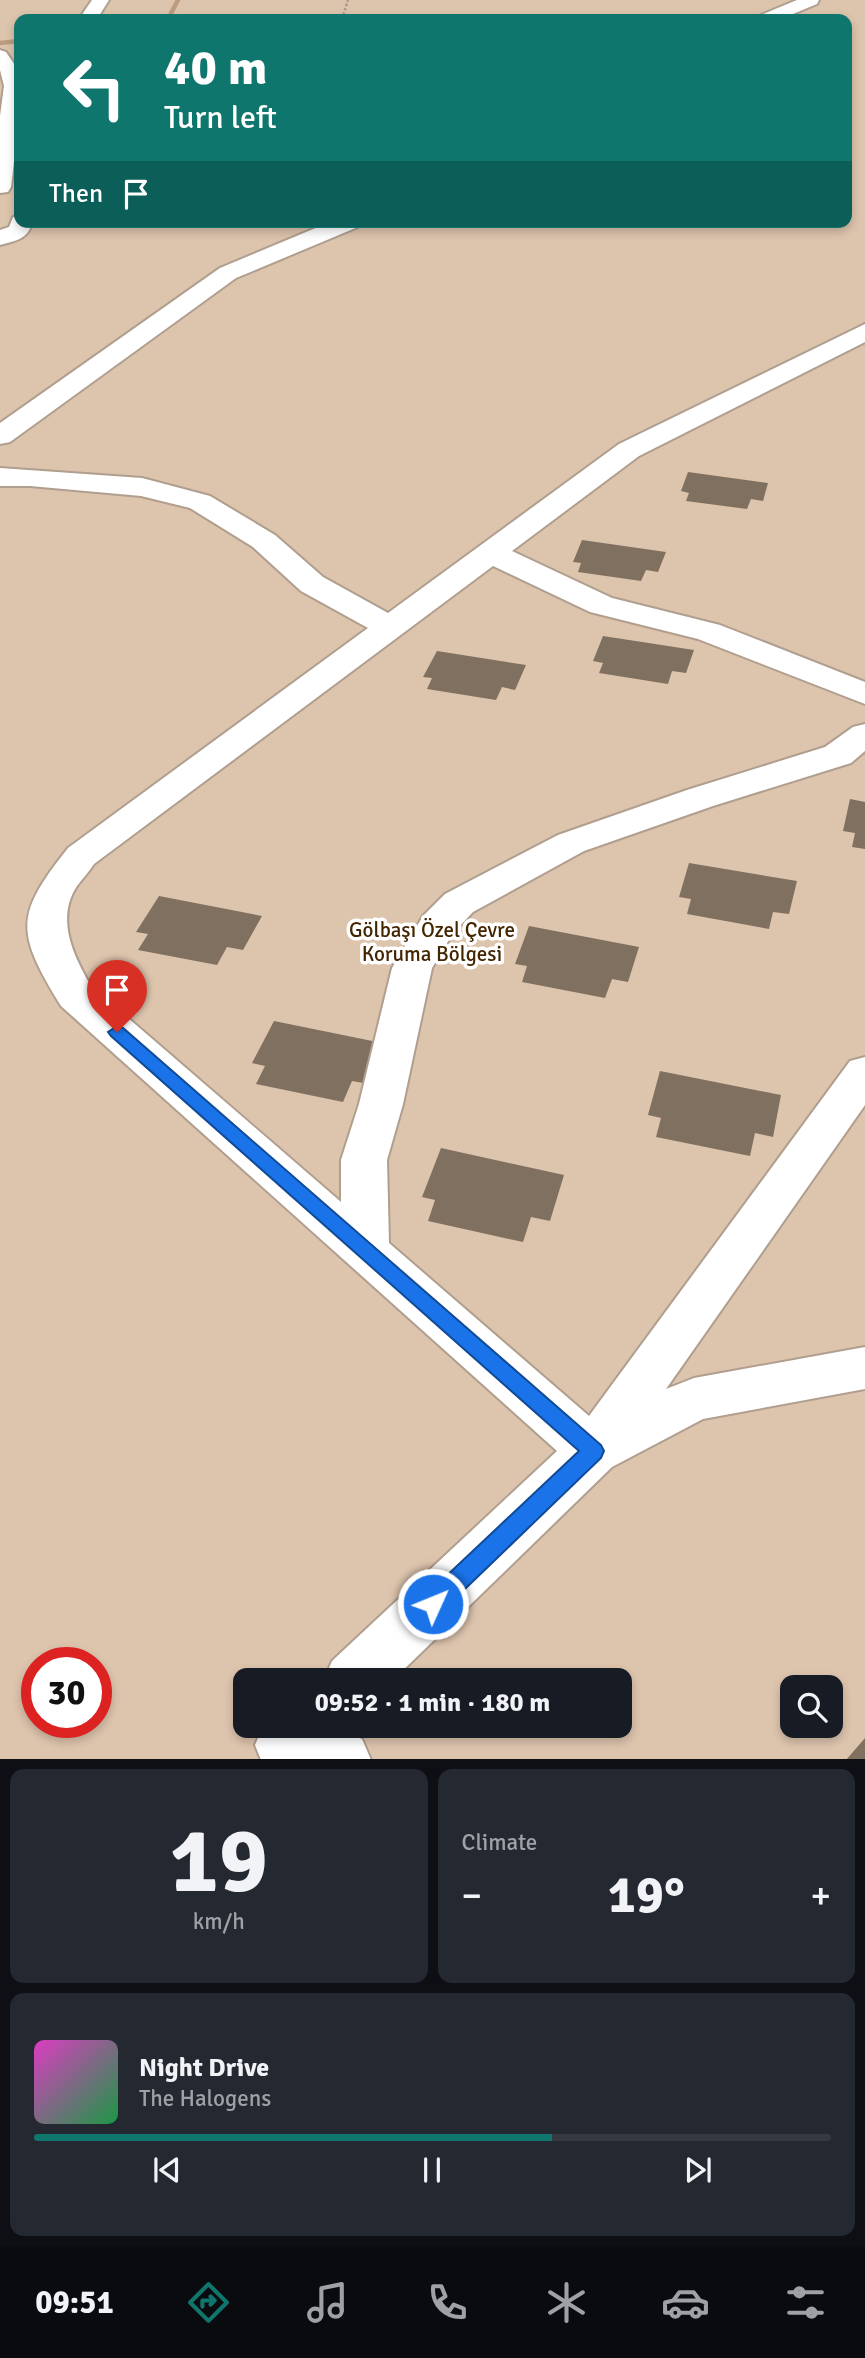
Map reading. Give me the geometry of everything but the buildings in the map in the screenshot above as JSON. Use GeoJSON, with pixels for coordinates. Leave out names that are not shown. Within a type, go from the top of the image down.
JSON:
{"type":"FeatureCollection","features":[{"type":"Feature","properties":{"kind":"street"},"geometry":{"type":"LineString","coordinates":[[779,14],[811,0]]}},
{"type":"Feature","properties":{"kind":"street"},"geometry":{"type":"LineString","coordinates":[[0,56],[10,71],[14,86],[0,187]]}},
{"type":"Feature","properties":{"kind":"street"},"geometry":{"type":"LineString","coordinates":[[0,238],[19,232],[19,228]]}},
{"type":"Feature","properties":{"kind":"street"},"geometry":{"type":"LineString","coordinates":[[0,436],[228,273],[336,228]]}},
{"type":"Feature","properties":{"kind":"street"},"geometry":{"type":"LineString","coordinates":[[593,1451],[76,996],[53,956],[45,925],[54,891],[81,856],[629,450],[865,332]]}},
{"type":"Feature","properties":{"kind":"street"},"geometry":{"type":"LineString","coordinates":[[0,477],[30,477],[142,487],[200,502],[264,541],[312,584],[390,628]]}},
{"type":"Feature","properties":{"kind":"street"},"geometry":{"type":"LineString","coordinates":[[492,552],[515,566],[601,605],[709,632],[865,694]]}},
{"type":"Feature","properties":{"kind":"street"},"geometry":{"type":"LineString","coordinates":[[365,1251],[364,1160],[381,1104],[412,968],[437,925],[459,903],[571,843],[700,798],[838,755],[865,734]]}},
{"type":"Feature","properties":{"kind":"street"},"geometry":{"type":"LineString","coordinates":[[366,1668],[593,1451],[865,1072]]}},
{"type":"Feature","properties":{"kind":"street"},"geometry":{"type":"LineString","coordinates":[[593,1451],[694,1399],[865,1368]]}},
{"type":"Feature","properties":{"kind":"street"},"geometry":{"type":"LineString","coordinates":[[286,1743],[341,1759]]}},
{"type":"Feature","properties":{"kind":"green space","name":"Gölbaşı Özel Çevre Koruma Bölgesi"},"geometry":{"type":"Polygon","coordinates":[[[0,0],[865,0],[865,1759],[0,1759],[0,0]]]}},
{"type":"Feature","properties":{"kind":"waterway"},"geometry":{"type":"LineString","coordinates":[[171,14],[178,0]]}},
{"type":"Feature","properties":{"kind":"waterway"},"geometry":{"type":"LineString","coordinates":[[0,43],[14,42]]}},
{"type":"Feature","properties":{"kind":"route"},"geometry":{"type":"LineString","coordinates":[[117,1032],[593,1451],[433,1604]]}}]}
